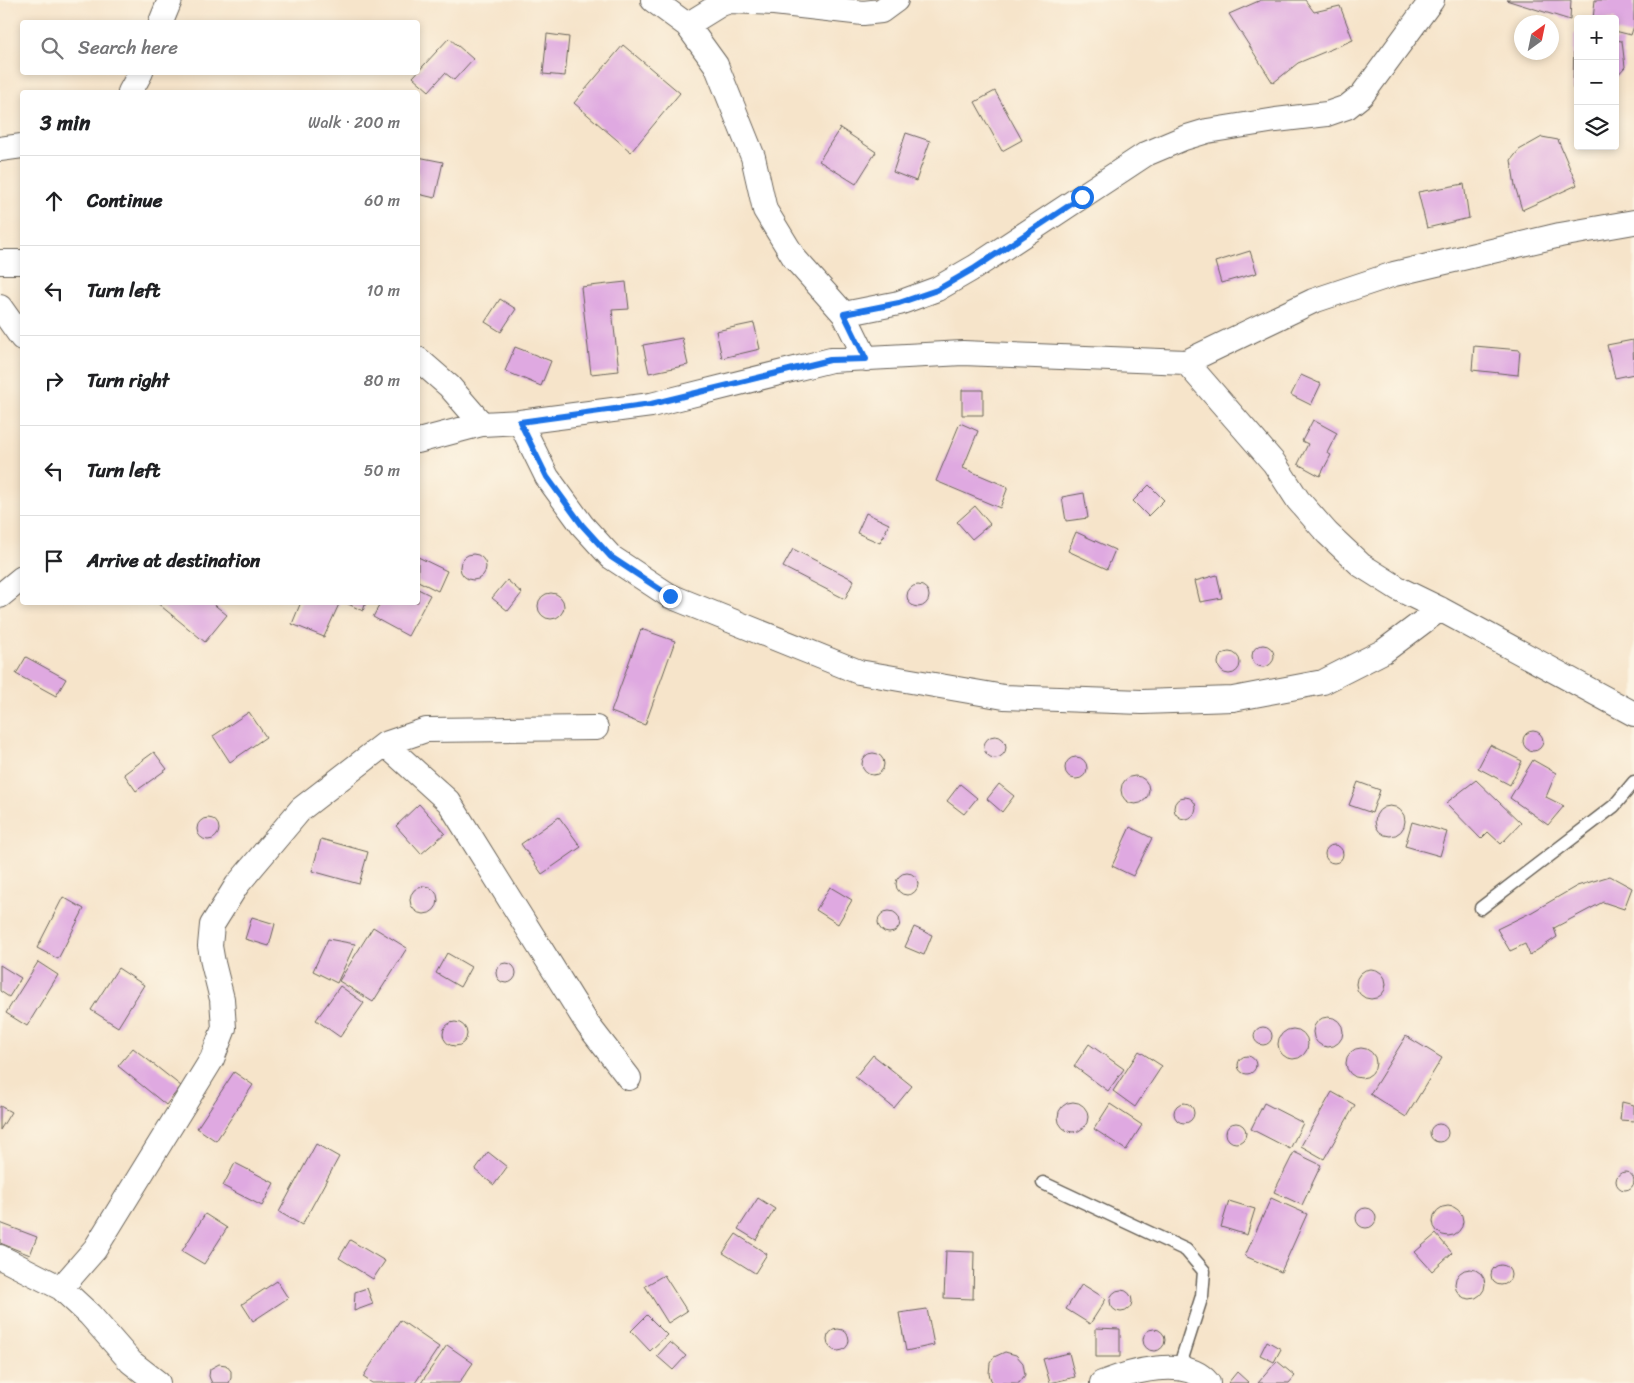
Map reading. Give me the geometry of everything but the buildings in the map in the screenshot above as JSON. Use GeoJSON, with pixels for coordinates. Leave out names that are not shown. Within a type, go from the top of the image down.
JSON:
{"type":"FeatureCollection","features":[{"type":"Feature","properties":{"kind":"street"},"geometry":{"type":"LineString","coordinates":[[162,20],[170,0]]}},
{"type":"Feature","properties":{"kind":"street"},"geometry":{"type":"LineString","coordinates":[[653,0],[687,24],[716,65],[753,157],[765,210],[795,259],[844,314],[866,359]]}},
{"type":"Feature","properties":{"kind":"street"},"geometry":{"type":"LineString","coordinates":[[687,24],[720,4],[730,1],[774,3],[868,13],[881,11],[896,0]]}},
{"type":"Feature","properties":{"kind":"street"},"geometry":{"type":"LineString","coordinates":[[844,314],[899,303],[937,290],[975,268],[1146,154],[1184,138],[1207,131],[1327,114],[1347,108],[1362,95],[1432,0]]}},
{"type":"Feature","properties":{"kind":"street"},"geometry":{"type":"LineString","coordinates":[[131,90],[139,75]]}},
{"type":"Feature","properties":{"kind":"street"},"geometry":{"type":"LineString","coordinates":[[0,149],[20,146]]}},
{"type":"Feature","properties":{"kind":"street"},"geometry":{"type":"LineString","coordinates":[[420,440],[482,424],[520,422],[651,404],[830,360],[963,353],[1186,362],[1312,301],[1394,274],[1560,235],[1634,222]]}},
{"type":"Feature","properties":{"kind":"street"},"geometry":{"type":"LineString","coordinates":[[0,262],[20,262]]}},
{"type":"Feature","properties":{"kind":"street"},"geometry":{"type":"LineString","coordinates":[[0,307],[20,335]]}},
{"type":"Feature","properties":{"kind":"street"},"geometry":{"type":"LineString","coordinates":[[420,361],[449,386],[482,424]]}},
{"type":"Feature","properties":{"kind":"street"},"geometry":{"type":"LineString","coordinates":[[1186,362],[1274,463],[1298,500],[1327,533],[1361,565],[1399,589],[1440,609],[1634,714]]}},
{"type":"Feature","properties":{"kind":"street"},"geometry":{"type":"LineString","coordinates":[[520,422],[547,477],[582,525],[611,557],[670,596],[859,672],[1004,697],[1142,702],[1233,699],[1323,682],[1384,651],[1440,609]]}},
{"type":"Feature","properties":{"kind":"street"},"geometry":{"type":"LineString","coordinates":[[0,596],[20,580]]}},
{"type":"Feature","properties":{"kind":"street"},"geometry":{"type":"LineString","coordinates":[[61,1288],[95,1249],[212,1059],[224,1028],[222,999],[210,946],[212,925],[237,885],[301,809],[385,744],[426,730],[596,728]]}},
{"type":"Feature","properties":{"kind":"street"},"geometry":{"type":"LineString","coordinates":[[385,744],[449,802],[588,1025],[629,1078]]}},
{"type":"Feature","properties":{"kind":"street"},"geometry":{"type":"LineString","coordinates":[[0,1257],[61,1288],[90,1315],[131,1362],[158,1383]]}},
{"type":"Feature","properties":{"kind":"street"},"geometry":{"type":"LineString","coordinates":[[1102,1383],[1122,1375],[1163,1367],[1179,1368],[1193,1373],[1208,1383]]}},
{"type":"Feature","properties":{"kind":"lane"},"geometry":{"type":"LineString","coordinates":[[1481,908],[1614,806],[1634,782]]}},
{"type":"Feature","properties":{"kind":"lane"},"geometry":{"type":"LineString","coordinates":[[1043,1183],[1186,1250],[1204,1271],[1202,1296],[1179,1368]]}},
{"type":"Feature","properties":{"kind":"route"},"geometry":{"type":"LineString","coordinates":[[670,596],[611,557],[582,525],[547,477],[520,422],[651,404],[830,360],[866,359],[844,314],[899,303],[937,290],[975,268],[1082,197]]}}]}
